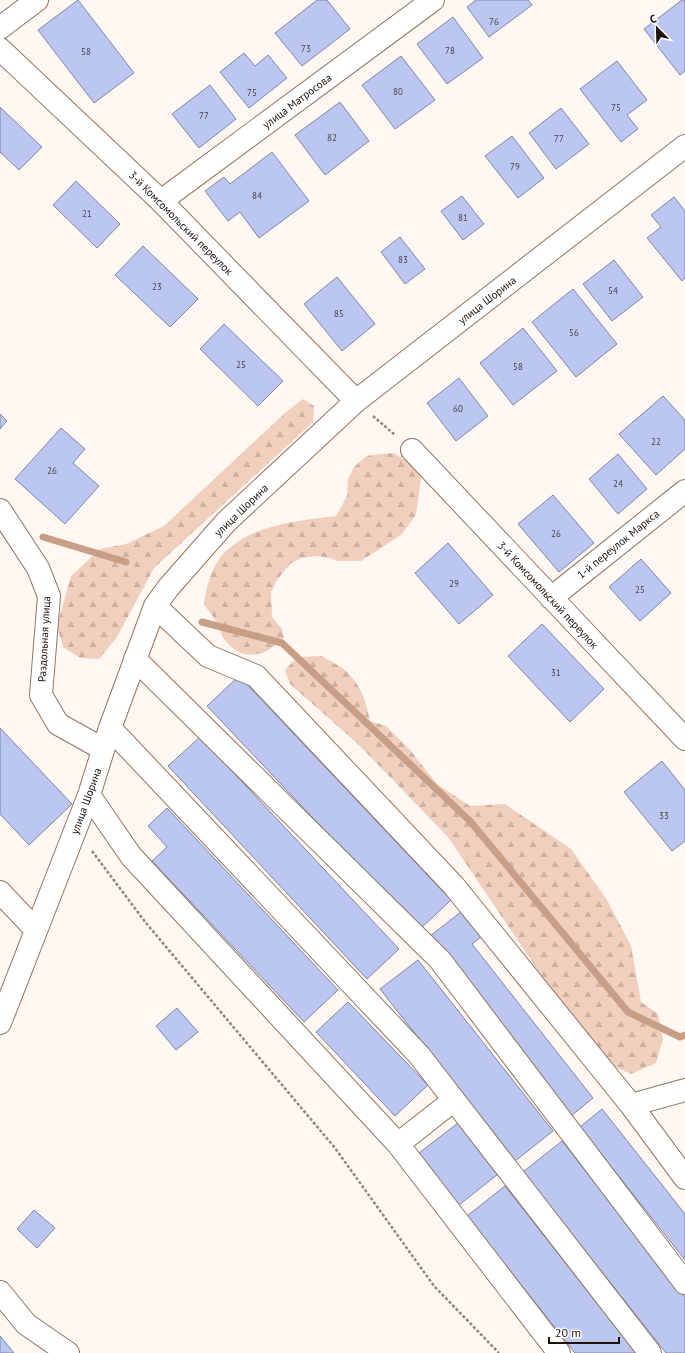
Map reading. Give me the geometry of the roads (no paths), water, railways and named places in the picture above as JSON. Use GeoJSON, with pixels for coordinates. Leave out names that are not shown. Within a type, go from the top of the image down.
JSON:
{"type":"FeatureCollection","features":[{"type":"Feature","properties":{"kind":"street"},"geometry":{"type":"LineString","coordinates":[[0,28],[37,0]]}},
{"type":"Feature","properties":{"kind":"street","name":"улица Матросова"},"geometry":{"type":"LineString","coordinates":[[161,201],[433,0]]}},
{"type":"Feature","properties":{"kind":"street","name":"3-й Комсомольский переулок"},"geometry":{"type":"LineString","coordinates":[[0,49],[161,201],[356,401]]}},
{"type":"Feature","properties":{"kind":"street","name":"улица Шорина"},"geometry":{"type":"LineString","coordinates":[[0,1023],[89,796],[110,728],[155,606],[168,588],[226,522],[356,401],[685,146]]}},
{"type":"Feature","properties":{"kind":"street","name":"3-й Комсомольский переулок"},"geometry":{"type":"LineString","coordinates":[[412,450],[685,739]]}},
{"type":"Feature","properties":{"kind":"street","name":"1-й переулок Маркса"},"geometry":{"type":"LineString","coordinates":[[551,598],[685,491]]}},
{"type":"Feature","properties":{"kind":"street","name":"Раздольная улица"},"geometry":{"type":"LineString","coordinates":[[0,510],[38,568],[49,596],[41,696],[58,724],[103,749]]}},
{"type":"Feature","properties":{"kind":"street"},"geometry":{"type":"LineString","coordinates":[[155,606],[208,656],[256,676],[454,886],[631,1105],[685,1178]]}},
{"type":"Feature","properties":{"kind":"street"},"geometry":{"type":"LineString","coordinates":[[136,659],[440,960],[685,1283]]}},
{"type":"Feature","properties":{"kind":"street"},"geometry":{"type":"LineString","coordinates":[[110,728],[419,1055],[650,1353]]}},
{"type":"Feature","properties":{"kind":"street"},"geometry":{"type":"LineString","coordinates":[[89,796],[131,856],[398,1144],[560,1353]]}},
{"type":"Feature","properties":{"kind":"street"},"geometry":{"type":"LineString","coordinates":[[0,892],[36,930]]}},
{"type":"Feature","properties":{"kind":"street"},"geometry":{"type":"LineString","coordinates":[[631,1105],[685,1090]]}},
{"type":"Feature","properties":{"kind":"street"},"geometry":{"type":"LineString","coordinates":[[398,1144],[454,1100]]}},
{"type":"Feature","properties":{"kind":"street"},"geometry":{"type":"LineString","coordinates":[[0,1292],[26,1324],[68,1353]]}},
{"type":"Feature","properties":{"kind":"waterway"},"geometry":{"type":"LineString","coordinates":[[43,537],[126,562]]}},
{"type":"Feature","properties":{"kind":"waterway"},"geometry":{"type":"LineString","coordinates":[[202,622],[282,643],[470,821],[628,1012],[680,1037],[685,1035]]}}]}
